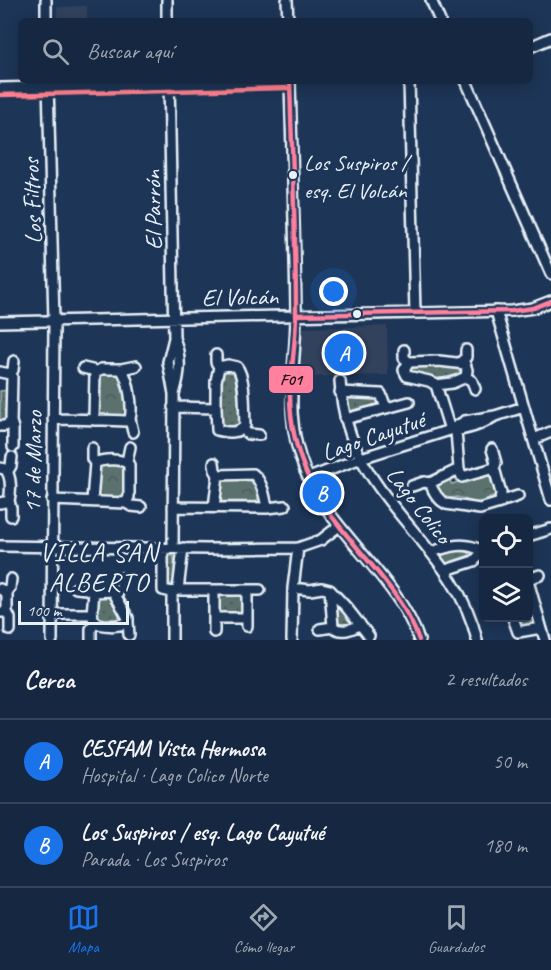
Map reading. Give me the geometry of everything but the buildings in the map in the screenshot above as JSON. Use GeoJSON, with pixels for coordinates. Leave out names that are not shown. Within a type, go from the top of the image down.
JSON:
{"type":"FeatureCollection","features":[{"type":"Feature","properties":{"kind":"street"},"geometry":{"type":"LineString","coordinates":[[46,0],[46,18]]}},
{"type":"Feature","properties":{"kind":"street"},"geometry":{"type":"LineString","coordinates":[[167,0],[167,18]]}},
{"type":"Feature","properties":{"kind":"street"},"geometry":{"type":"LineString","coordinates":[[287,0],[288,18]]}},
{"type":"Feature","properties":{"kind":"street"},"geometry":{"type":"LineString","coordinates":[[431,0],[439,18]]}},
{"type":"Feature","properties":{"kind":"street"},"geometry":{"type":"LineString","coordinates":[[533,46],[551,38]]}},
{"type":"Feature","properties":{"kind":"street"},"geometry":{"type":"LineString","coordinates":[[0,88],[48,84]]}},
{"type":"Feature","properties":{"kind":"street","name":"Los Filtros"},"geometry":{"type":"LineString","coordinates":[[48,84],[54,321]]}},
{"type":"Feature","properties":{"kind":"street","name":"El Parrón"},"geometry":{"type":"LineString","coordinates":[[169,84],[175,318],[174,338],[168,362],[174,394],[173,507],[163,590],[175,591]]}},
{"type":"Feature","properties":{"kind":"street"},"geometry":{"type":"LineString","coordinates":[[290,84],[296,315],[291,383],[294,436],[309,478],[325,507],[398,600],[413,624],[419,640]]}},
{"type":"Feature","properties":{"kind":"street"},"geometry":{"type":"LineString","coordinates":[[409,84],[415,313]]}},
{"type":"Feature","properties":{"kind":"street"},"geometry":{"type":"LineString","coordinates":[[467,84],[551,274]]}},
{"type":"Feature","properties":{"kind":"street","name":"El Volcán"},"geometry":{"type":"LineString","coordinates":[[0,322],[496,311],[527,309],[551,301]]}},
{"type":"Feature","properties":{"kind":"street"},"geometry":{"type":"LineString","coordinates":[[496,311],[551,500]]}},
{"type":"Feature","properties":{"kind":"street","name":"17 de Marzo"},"geometry":{"type":"LineString","coordinates":[[52,640],[54,321]]}},
{"type":"Feature","properties":{"kind":"street"},"geometry":{"type":"LineString","coordinates":[[404,350],[404,358],[409,362],[461,362],[465,364],[466,377]]}},
{"type":"Feature","properties":{"kind":"street"},"geometry":{"type":"LineString","coordinates":[[461,362],[466,357],[466,350]]}},
{"type":"Feature","properties":{"kind":"street"},"geometry":{"type":"LineString","coordinates":[[216,355],[219,367],[216,381],[217,430]]}},
{"type":"Feature","properties":{"kind":"street"},"geometry":{"type":"LineString","coordinates":[[10,374],[14,368],[14,361]]}},
{"type":"Feature","properties":{"kind":"street"},"geometry":{"type":"LineString","coordinates":[[409,362],[404,370],[407,376],[436,385],[452,383],[466,377]]}},
{"type":"Feature","properties":{"kind":"street"},"geometry":{"type":"LineString","coordinates":[[206,434],[212,434],[217,430],[236,432],[243,429],[245,425],[241,373],[237,367],[228,365],[219,367]]}},
{"type":"Feature","properties":{"kind":"street"},"geometry":{"type":"LineString","coordinates":[[83,368],[96,371],[136,366]]}},
{"type":"Feature","properties":{"kind":"street"},"geometry":{"type":"LineString","coordinates":[[121,369],[131,400],[129,419],[133,432]]}},
{"type":"Feature","properties":{"kind":"street"},"geometry":{"type":"LineString","coordinates":[[94,420],[96,371]]}},
{"type":"Feature","properties":{"kind":"street"},"geometry":{"type":"LineString","coordinates":[[0,372],[10,374]]}},
{"type":"Feature","properties":{"kind":"street"},"geometry":{"type":"LineString","coordinates":[[10,374],[12,376],[11,422],[14,447]]}},
{"type":"Feature","properties":{"kind":"street"},"geometry":{"type":"LineString","coordinates":[[466,377],[472,381],[475,389]]}},
{"type":"Feature","properties":{"kind":"street","name":"Lago Colico"},"geometry":{"type":"LineString","coordinates":[[340,381],[345,419],[361,458],[381,490],[446,570],[464,601],[477,640]]}},
{"type":"Feature","properties":{"kind":"street"},"geometry":{"type":"LineString","coordinates":[[436,385],[453,430],[462,477],[494,468]]}},
{"type":"Feature","properties":{"kind":"street"},"geometry":{"type":"LineString","coordinates":[[340,392],[381,394],[386,408]]}},
{"type":"Feature","properties":{"kind":"street"},"geometry":{"type":"LineString","coordinates":[[345,419],[409,402]]}},
{"type":"Feature","properties":{"kind":"street"},"geometry":{"type":"LineString","coordinates":[[173,407],[216,408]]}},
{"type":"Feature","properties":{"kind":"street","name":"Lago Cayutué"},"geometry":{"type":"LineString","coordinates":[[309,478],[361,458],[453,430],[465,420],[495,416],[524,407]]}},
{"type":"Feature","properties":{"kind":"street"},"geometry":{"type":"LineString","coordinates":[[53,418],[129,419]]}},
{"type":"Feature","properties":{"kind":"street"},"geometry":{"type":"LineString","coordinates":[[0,426],[11,422]]}},
{"type":"Feature","properties":{"kind":"street"},"geometry":{"type":"LineString","coordinates":[[243,429],[248,434],[259,435]]}},
{"type":"Feature","properties":{"kind":"street"},"geometry":{"type":"LineString","coordinates":[[534,440],[551,432]]}},
{"type":"Feature","properties":{"kind":"street"},"geometry":{"type":"LineString","coordinates":[[126,503],[129,497],[129,465],[127,462],[130,447]]}},
{"type":"Feature","properties":{"kind":"street"},"geometry":{"type":"LineString","coordinates":[[92,448],[92,459],[95,464],[92,501]]}},
{"type":"Feature","properties":{"kind":"street"},"geometry":{"type":"LineString","coordinates":[[430,483],[441,501],[446,504],[480,508],[500,503],[502,498],[494,468],[496,464],[492,449]]}},
{"type":"Feature","properties":{"kind":"street"},"geometry":{"type":"LineString","coordinates":[[11,516],[11,508],[4,502],[10,496],[4,470],[11,466],[12,457]]}},
{"type":"Feature","properties":{"kind":"street"},"geometry":{"type":"LineString","coordinates":[[95,464],[100,461],[127,462]]}},
{"type":"Feature","properties":{"kind":"street"},"geometry":{"type":"LineString","coordinates":[[214,463],[218,475],[214,507]]}},
{"type":"Feature","properties":{"kind":"street"},"geometry":{"type":"LineString","coordinates":[[412,486],[424,482],[430,483],[459,469]]}},
{"type":"Feature","properties":{"kind":"street"},"geometry":{"type":"LineString","coordinates":[[218,475],[261,475],[267,508]]}},
{"type":"Feature","properties":{"kind":"street"},"geometry":{"type":"LineString","coordinates":[[502,498],[506,500],[519,496]]}},
{"type":"Feature","properties":{"kind":"street"},"geometry":{"type":"LineString","coordinates":[[52,500],[126,503],[141,507]]}},
{"type":"Feature","properties":{"kind":"street"},"geometry":{"type":"LineString","coordinates":[[173,507],[267,508],[285,506]]}},
{"type":"Feature","properties":{"kind":"street"},"geometry":{"type":"LineString","coordinates":[[0,546],[298,548],[321,540],[339,526]]}},
{"type":"Feature","properties":{"kind":"street"},"geometry":{"type":"LineString","coordinates":[[533,534],[551,529]]}},
{"type":"Feature","properties":{"kind":"street"},"geometry":{"type":"LineString","coordinates":[[432,552],[467,544],[479,549]]}},
{"type":"Feature","properties":{"kind":"street","name":"El Parrón"},"geometry":{"type":"LineString","coordinates":[[172,640],[175,591],[183,548]]}},
{"type":"Feature","properties":{"kind":"street"},"geometry":{"type":"LineString","coordinates":[[292,640],[293,588],[298,548]]}},
{"type":"Feature","properties":{"kind":"street"},"geometry":{"type":"LineString","coordinates":[[446,570],[474,561],[479,555]]}},
{"type":"Feature","properties":{"kind":"street"},"geometry":{"type":"LineString","coordinates":[[533,578],[540,575]]}},
{"type":"Feature","properties":{"kind":"street"},"geometry":{"type":"LineString","coordinates":[[116,595],[121,588],[121,578]]}},
{"type":"Feature","properties":{"kind":"street"},"geometry":{"type":"LineString","coordinates":[[10,579],[10,588],[3,591],[3,612],[10,618],[10,630]]}},
{"type":"Feature","properties":{"kind":"street"},"geometry":{"type":"LineString","coordinates":[[76,588],[89,589],[94,592],[113,591],[128,615],[129,635]]}},
{"type":"Feature","properties":{"kind":"street"},"geometry":{"type":"LineString","coordinates":[[293,588],[330,590],[369,636]]}},
{"type":"Feature","properties":{"kind":"street"},"geometry":{"type":"LineString","coordinates":[[214,590],[214,632]]}},
{"type":"Feature","properties":{"kind":"street"},"geometry":{"type":"LineString","coordinates":[[214,618],[247,622],[247,590]]}},
{"type":"Feature","properties":{"kind":"street"},"geometry":{"type":"LineString","coordinates":[[175,591],[260,590]]}},
{"type":"Feature","properties":{"kind":"street"},"geometry":{"type":"LineString","coordinates":[[330,590],[333,627]]}},
{"type":"Feature","properties":{"kind":"street"},"geometry":{"type":"LineString","coordinates":[[91,640],[94,592]]}},
{"type":"Feature","properties":{"kind":"street"},"geometry":{"type":"LineString","coordinates":[[533,598],[545,640]]}},
{"type":"Feature","properties":{"kind":"street"},"geometry":{"type":"LineString","coordinates":[[52,614],[93,618],[101,625],[128,622]]}},
{"type":"Feature","properties":{"kind":"street"},"geometry":{"type":"LineString","coordinates":[[320,629],[333,627],[339,631],[348,630],[360,624]]}},
{"type":"Feature","properties":{"kind":"street"},"geometry":{"type":"LineString","coordinates":[[515,636],[541,628]]}},
{"type":"Feature","properties":{"kind":"shaded area"},"geometry":{"type":"Polygon","coordinates":[[[87,6],[87,18],[57,18],[57,7],[87,6]]]}},
{"type":"Feature","properties":{"kind":"shaded area"},"geometry":{"type":"Polygon","coordinates":[[[387,326],[388,375],[301,377],[302,328],[387,326]]]}},
{"type":"Feature","properties":{"kind":"green space"},"geometry":{"type":"Polygon","coordinates":[[[452,363],[457,365],[461,374],[438,379],[408,371],[408,367],[452,363]]]}},
{"type":"Feature","properties":{"kind":"green space"},"geometry":{"type":"Polygon","coordinates":[[[224,369],[236,371],[240,426],[229,427],[219,424],[221,372],[224,369]]]}},
{"type":"Feature","properties":{"kind":"green space"},"geometry":{"type":"Polygon","coordinates":[[[98,371],[122,371],[120,382],[127,403],[128,419],[98,418],[98,371]]]}},
{"type":"Feature","properties":{"kind":"green space"},"geometry":{"type":"Polygon","coordinates":[[[9,390],[8,420],[0,421],[0,391],[9,390]]]}},
{"type":"Feature","properties":{"kind":"green space"},"geometry":{"type":"Polygon","coordinates":[[[342,396],[379,396],[381,403],[345,412],[342,396]]]}},
{"type":"Feature","properties":{"kind":"green space"},"geometry":{"type":"Polygon","coordinates":[[[97,461],[126,462],[127,499],[96,498],[97,461]]]}},
{"type":"Feature","properties":{"kind":"green space"},"geometry":{"type":"Polygon","coordinates":[[[484,473],[489,475],[496,493],[493,497],[477,503],[457,497],[444,499],[434,483],[447,477],[452,484],[484,473]]]}},
{"type":"Feature","properties":{"kind":"green space"},"geometry":{"type":"Polygon","coordinates":[[[221,477],[250,477],[259,496],[257,501],[251,504],[218,503],[221,477]]]}},
{"type":"Feature","properties":{"kind":"green space"},"geometry":{"type":"Polygon","coordinates":[[[465,546],[470,555],[445,564],[437,554],[465,546]]]}},
{"type":"Feature","properties":{"kind":"green space"},"geometry":{"type":"Polygon","coordinates":[[[167,556],[174,556],[175,584],[167,584],[167,556]]]}},
{"type":"Feature","properties":{"kind":"green space"},"geometry":{"type":"Polygon","coordinates":[[[93,592],[110,592],[121,614],[118,619],[96,620],[93,592]]]}},
{"type":"Feature","properties":{"kind":"green space"},"geometry":{"type":"Polygon","coordinates":[[[216,593],[246,594],[245,613],[216,612],[216,593]]]}},
{"type":"Feature","properties":{"kind":"green space"},"geometry":{"type":"Polygon","coordinates":[[[333,599],[356,623],[350,626],[334,624],[333,599]]]}},
{"type":"Feature","properties":{"kind":"green space"},"geometry":{"type":"Polygon","coordinates":[[[533,602],[539,623],[518,629],[516,622],[533,622],[533,602]]]}},
{"type":"Feature","properties":{"kind":"transit line","name":"F01"},"geometry":{"type":"LineString","coordinates":[[290,84],[296,313],[290,395],[295,438],[309,479],[321,500],[382,577],[409,618],[419,640]]}},
{"type":"Feature","properties":{"kind":"transit line"},"geometry":{"type":"LineString","coordinates":[[0,95],[290,88]]}},
{"type":"Feature","properties":{"kind":"transit line","name":"F01"},"geometry":{"type":"LineString","coordinates":[[296,315],[512,311],[533,308],[551,301]]}},
{"type":"Feature","properties":{"kind":"place","name":"Los Suspiros / esq. El Volcán"},"geometry":{"type":"Point","coordinates":[293,175]}},
{"type":"Feature","properties":{"kind":"place","name":"CESFAM Vista Hermosa"},"geometry":{"type":"Point","coordinates":[344,353]}},
{"type":"Feature","properties":{"kind":"place","name":"Los Suspiros / esq. Lago Cayutué"},"geometry":{"type":"Point","coordinates":[322,493]}},
{"type":"Feature","properties":{"kind":"district","name":"VILLA SAN ALBERTO"},"geometry":{"type":"Point","coordinates":[99,567]}}]}
